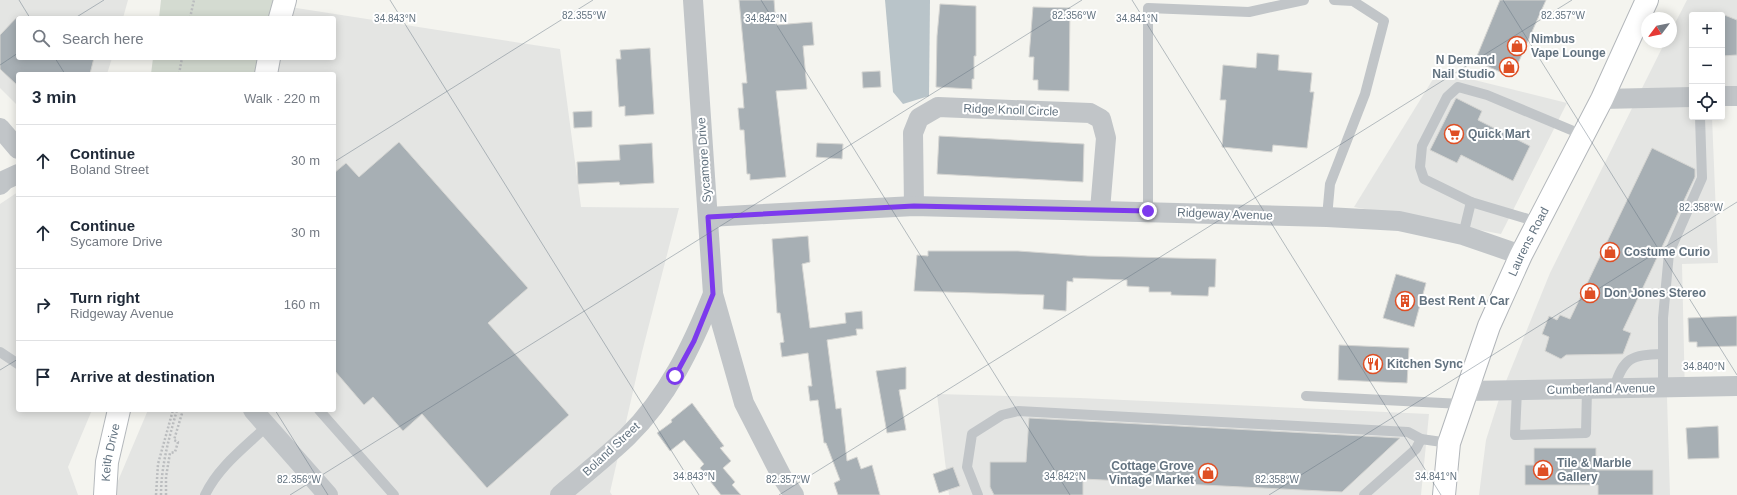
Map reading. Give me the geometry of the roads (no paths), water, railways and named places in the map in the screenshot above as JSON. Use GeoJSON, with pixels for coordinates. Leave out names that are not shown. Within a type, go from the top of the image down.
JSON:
{"type":"FeatureCollection","features":[{"type":"Feature","properties":{"kind":"main road"},"geometry":{"type":"LineString","coordinates":[[281,16],[285,0]]}},
{"type":"Feature","properties":{"kind":"main road","name":"Laurens Road"},"geometry":{"type":"LineString","coordinates":[[1444,495],[1450,443],[1486,332],[1521,255],[1602,99],[1647,0]]}},
{"type":"Feature","properties":{"kind":"main road"},"geometry":{"type":"LineString","coordinates":[[266,72],[269,60]]}},
{"type":"Feature","properties":{"kind":"main road","name":"Keith Drive"},"geometry":{"type":"LineString","coordinates":[[105,495],[107,462],[119,412]]}},
{"type":"Feature","properties":{"kind":"street","name":"Sycamore Drive"},"geometry":{"type":"LineString","coordinates":[[693,0],[713,294],[744,403],[782,476],[794,495]]}},
{"type":"Feature","properties":{"kind":"street"},"geometry":{"type":"LineString","coordinates":[[1725,96],[1737,96]]}},
{"type":"Feature","properties":{"kind":"street"},"geometry":{"type":"LineString","coordinates":[[1602,99],[1689,97]]}},
{"type":"Feature","properties":{"kind":"street","name":"Ridge Knoll Circle"},"geometry":{"type":"LineString","coordinates":[[914,206],[913,133],[919,118],[938,108],[1090,113],[1101,119],[1106,138],[1100,210]]}},
{"type":"Feature","properties":{"kind":"street"},"geometry":{"type":"LineString","coordinates":[[0,128],[16,146]]}},
{"type":"Feature","properties":{"kind":"street"},"geometry":{"type":"LineString","coordinates":[[0,185],[5,180],[16,175]]}},
{"type":"Feature","properties":{"kind":"street","name":"Ridgeway Avenue"},"geometry":{"type":"LineString","coordinates":[[708,217],[914,206],[1148,211],[1327,217],[1399,221],[1463,235],[1521,255]]}},
{"type":"Feature","properties":{"kind":"street","name":"Boland Street"},"geometry":{"type":"LineString","coordinates":[[560,495],[628,436],[652,408],[681,365],[694,341],[713,294]]}},
{"type":"Feature","properties":{"kind":"street","name":"Cumberland Avenue"},"geometry":{"type":"LineString","coordinates":[[1464,398],[1517,390],[1737,386]]}},
{"type":"Feature","properties":{"kind":"street"},"geometry":{"type":"LineString","coordinates":[[256,412],[328,495]]}},
{"type":"Feature","properties":{"kind":"lane"},"geometry":{"type":"LineString","coordinates":[[1148,211],[1148,8],[1249,12],[1304,0]]}},
{"type":"Feature","properties":{"kind":"lane"},"geometry":{"type":"LineString","coordinates":[[1327,217],[1330,184],[1365,94],[1384,21],[1353,1],[1334,0]]}},
{"type":"Feature","properties":{"kind":"lane"},"geometry":{"type":"LineString","coordinates":[[1538,222],[1471,202],[1424,179],[1420,167],[1422,146],[1447,97],[1458,87],[1487,95],[1584,135]]}},
{"type":"Feature","properties":{"kind":"lane"},"geometry":{"type":"LineString","coordinates":[[1663,388],[1663,318],[1669,253],[1702,178],[1700,120]]}},
{"type":"Feature","properties":{"kind":"lane"},"geometry":{"type":"LineString","coordinates":[[1463,235],[1471,202]]}},
{"type":"Feature","properties":{"kind":"lane"},"geometry":{"type":"LineString","coordinates":[[0,352],[16,363]]}},
{"type":"Feature","properties":{"kind":"lane"},"geometry":{"type":"LineString","coordinates":[[1614,388],[1620,369],[1631,358],[1642,354],[1663,354]]}},
{"type":"Feature","properties":{"kind":"lane"},"geometry":{"type":"LineString","coordinates":[[1517,390],[1515,435],[1586,433],[1587,389]]}},
{"type":"Feature","properties":{"kind":"lane"},"geometry":{"type":"LineString","coordinates":[[1306,396],[1464,398]]}},
{"type":"Feature","properties":{"kind":"lane"},"geometry":{"type":"LineString","coordinates":[[978,495],[967,468],[972,434],[1002,415],[1018,411],[1408,432],[1421,439],[1450,443]]}},
{"type":"Feature","properties":{"kind":"lane"},"geometry":{"type":"LineString","coordinates":[[321,412],[394,495]]}},
{"type":"Feature","properties":{"kind":"lane"},"geometry":{"type":"LineString","coordinates":[[205,495],[210,485],[222,470],[267,426]]}},
{"type":"Feature","properties":{"kind":"lane"},"geometry":{"type":"LineString","coordinates":[[1364,495],[1416,449],[1421,439]]}},
{"type":"Feature","properties":{"kind":"place","name":"Nimbus Vape Lounge"},"geometry":{"type":"Point","coordinates":[1517,46]}},
{"type":"Feature","properties":{"kind":"place","name":"N Demand Nail Studio"},"geometry":{"type":"Point","coordinates":[1509,67]}},
{"type":"Feature","properties":{"kind":"place","name":"Quick Mart"},"geometry":{"type":"Point","coordinates":[1454,134]}},
{"type":"Feature","properties":{"kind":"place","name":"Costume Curio"},"geometry":{"type":"Point","coordinates":[1610,252]}},
{"type":"Feature","properties":{"kind":"place","name":"Don Jones Stereo"},"geometry":{"type":"Point","coordinates":[1590,293]}},
{"type":"Feature","properties":{"kind":"place","name":"Best Rent A Car"},"geometry":{"type":"Point","coordinates":[1405,301]}},
{"type":"Feature","properties":{"kind":"place","name":"Kitchen Sync"},"geometry":{"type":"Point","coordinates":[1373,364]}},
{"type":"Feature","properties":{"kind":"place","name":"Tile & Marble Gallery"},"geometry":{"type":"Point","coordinates":[1543,470]}},
{"type":"Feature","properties":{"kind":"place","name":"Cottage Grove Vintage Market"},"geometry":{"type":"Point","coordinates":[1208,473]}}]}
